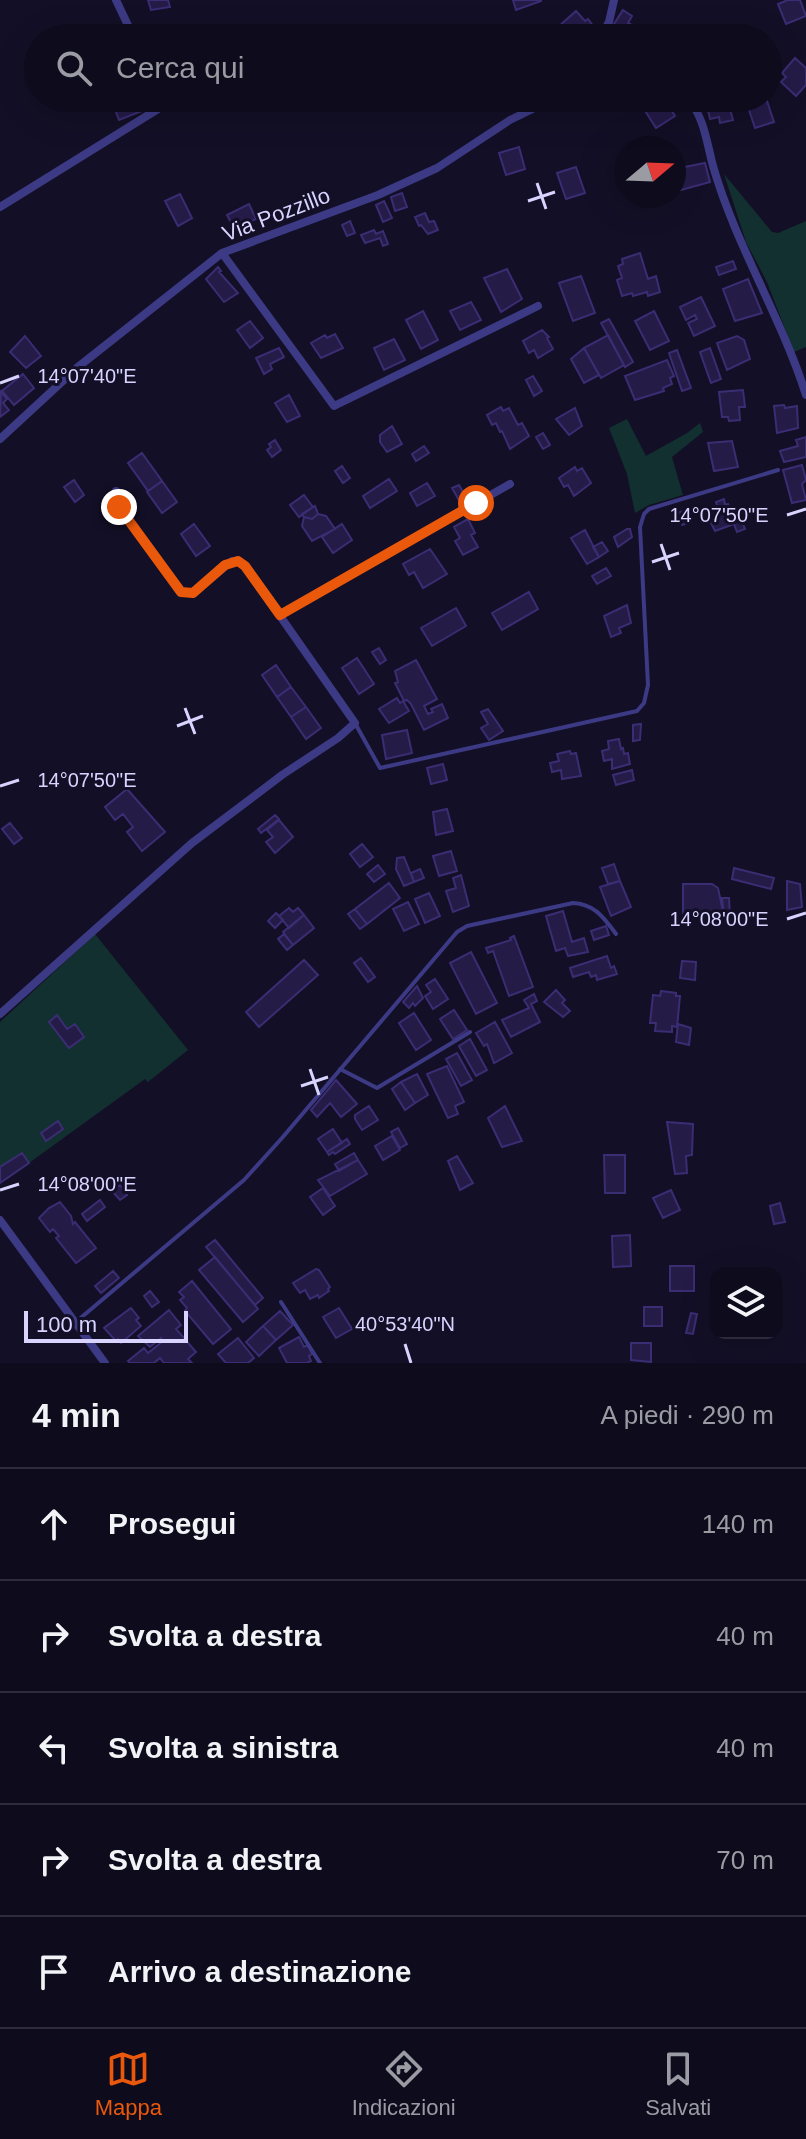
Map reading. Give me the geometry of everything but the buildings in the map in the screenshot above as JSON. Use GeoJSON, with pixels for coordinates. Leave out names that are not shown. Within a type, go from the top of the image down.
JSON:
{"type":"FeatureCollection","features":[{"type":"Feature","properties":{"kind":"street"},"geometry":{"type":"LineString","coordinates":[[116,0],[127,24]]}},
{"type":"Feature","properties":{"kind":"street"},"geometry":{"type":"LineString","coordinates":[[608,24],[614,0]]}},
{"type":"Feature","properties":{"kind":"street"},"geometry":{"type":"LineString","coordinates":[[0,207],[153,112]]}},
{"type":"Feature","properties":{"kind":"street","name":"Via Pozzillo"},"geometry":{"type":"LineString","coordinates":[[1,435],[78,367],[222,253],[378,195],[437,168],[526,112]]}},
{"type":"Feature","properties":{"kind":"street"},"geometry":{"type":"LineString","coordinates":[[696,112],[738,241],[780,325],[806,395]]}},
{"type":"Feature","properties":{"kind":"street"},"geometry":{"type":"LineString","coordinates":[[222,253],[334,406],[538,306]]}},
{"type":"Feature","properties":{"kind":"street"},"geometry":{"type":"LineString","coordinates":[[280,615],[510,484]]}},
{"type":"Feature","properties":{"kind":"street"},"geometry":{"type":"LineString","coordinates":[[0,1014],[192,843],[355,723],[245,566],[238,561],[225,565],[193,593],[181,592],[119,507],[116,491]]}},
{"type":"Feature","properties":{"kind":"street"},"geometry":{"type":"LineString","coordinates":[[0,1220],[105,1363]]}},
{"type":"Feature","properties":{"kind":"lane"},"geometry":{"type":"LineString","coordinates":[[355,723],[380,768],[637,711],[644,703],[648,685],[640,527],[644,514],[649,509],[778,470]]}},
{"type":"Feature","properties":{"kind":"lane"},"geometry":{"type":"LineString","coordinates":[[75,1323],[244,1180],[457,932],[467,926],[573,903],[586,903],[616,934]]}},
{"type":"Feature","properties":{"kind":"lane"},"geometry":{"type":"LineString","coordinates":[[340,1069],[377,1088],[470,1032]]}},
{"type":"Feature","properties":{"kind":"lane"},"geometry":{"type":"LineString","coordinates":[[281,1302],[320,1363]]}},
{"type":"Feature","properties":{"kind":"green space"},"geometry":{"type":"Polygon","coordinates":[[[724,174],[772,232],[778,233],[806,221],[806,347],[794,352],[767,282],[746,242],[724,174]]]}},
{"type":"Feature","properties":{"kind":"green space"},"geometry":{"type":"Polygon","coordinates":[[[627,419],[646,456],[700,423],[703,432],[672,457],[683,495],[649,505],[635,513],[627,474],[609,428],[627,419]]]}},
{"type":"Feature","properties":{"kind":"green space"},"geometry":{"type":"Polygon","coordinates":[[[95,934],[188,1050],[148,1082],[145,1079],[29,1163],[21,1153],[0,1167],[0,1022],[95,934]]]}},
{"type":"Feature","properties":{"kind":"route"},"geometry":{"type":"LineString","coordinates":[[119,507],[181,592],[193,593],[225,565],[238,561],[245,566],[280,615],[476,503]]}}]}
